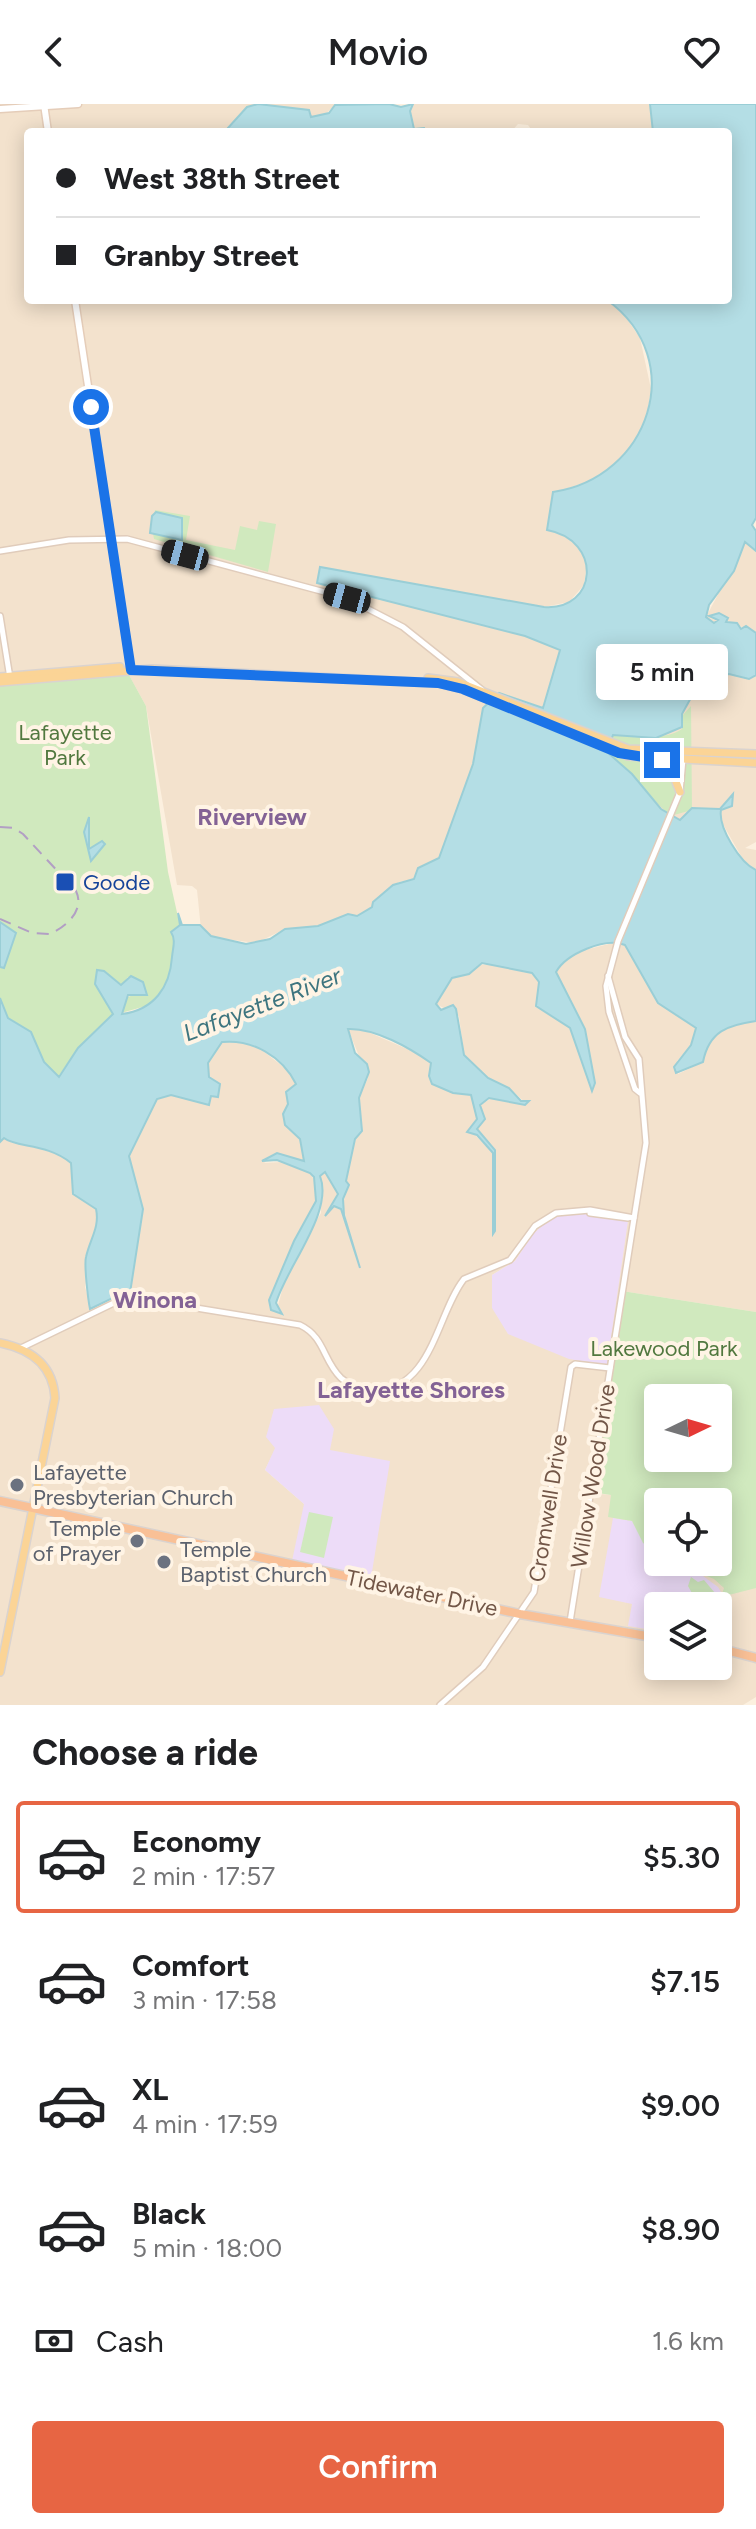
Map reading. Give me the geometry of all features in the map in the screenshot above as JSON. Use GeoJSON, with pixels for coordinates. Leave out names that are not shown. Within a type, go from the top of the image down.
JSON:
{"type":"FeatureCollection","features":[{"type":"Feature","properties":{"kind":"highway","name":"Tidewater Drive"},"geometry":{"type":"LineString","coordinates":[[0,1501],[520,1614],[644,1635]]}},
{"type":"Feature","properties":{"kind":"highway"},"geometry":{"type":"LineString","coordinates":[[732,1652],[756,1658]]}},
{"type":"Feature","properties":{"kind":"main road"},"geometry":{"type":"LineString","coordinates":[[0,109],[78,104]]}},
{"type":"Feature","properties":{"kind":"main road"},"geometry":{"type":"LineString","coordinates":[[44,105],[47,128]]}},
{"type":"Feature","properties":{"kind":"main road"},"geometry":{"type":"LineString","coordinates":[[76,304],[130,668]]}},
{"type":"Feature","properties":{"kind":"main road"},"geometry":{"type":"LineString","coordinates":[[0,680],[130,668],[445,684],[484,695],[625,752],[662,760],[683,756],[756,754]]}},
{"type":"Feature","properties":{"kind":"main road"},"geometry":{"type":"LineString","coordinates":[[625,752],[756,763]]}},
{"type":"Feature","properties":{"kind":"main road"},"geometry":{"type":"LineString","coordinates":[[662,760],[673,774],[680,792]]}},
{"type":"Feature","properties":{"kind":"main road"},"geometry":{"type":"LineString","coordinates":[[0,1340],[24,1346],[50,1366],[59,1396],[0,1672]]}},
{"type":"Feature","properties":{"kind":"street"},"geometry":{"type":"LineString","coordinates":[[0,551],[109,537],[271,577],[374,609],[403,627],[484,695]]}},
{"type":"Feature","properties":{"kind":"street"},"geometry":{"type":"LineString","coordinates":[[0,616],[10,679]]}},
{"type":"Feature","properties":{"kind":"street","name":"Willow Wood Drive"},"geometry":{"type":"LineString","coordinates":[[640,1093],[635,1089],[608,1007],[608,976],[615,951],[680,792],[683,756]]}},
{"type":"Feature","properties":{"kind":"street","name":"Willow Wood Drive"},"geometry":{"type":"LineString","coordinates":[[570,1622],[646,1143],[639,1059],[625,1037],[608,976]]}},
{"type":"Feature","properties":{"kind":"street"},"geometry":{"type":"LineString","coordinates":[[24,1346],[120,1300],[135,1298],[300,1325],[320,1340],[343,1379],[362,1389],[388,1389],[405,1380],[424,1359],[464,1279],[510,1260],[544,1219],[556,1213],[581,1210],[634,1218]]}},
{"type":"Feature","properties":{"kind":"street","name":"Cromwell Drive"},"geometry":{"type":"LineString","coordinates":[[440,1705],[483,1667],[536,1587],[571,1367],[575,1364],[610,1368]]}},
{"type":"Feature","properties":{"kind":"shaded area"},"geometry":{"type":"Polygon","coordinates":[[[0,104],[258,104],[247,107],[238,128],[24,128],[24,304],[612,304],[625,316],[640,338],[651,389],[647,416],[634,444],[616,465],[599,478],[553,493],[558,533],[576,543],[587,564],[584,585],[569,602],[544,607],[320,567],[317,583],[525,636],[560,650],[543,708],[491,698],[483,708],[473,764],[439,858],[414,879],[399,882],[373,902],[372,907],[357,916],[348,914],[318,926],[285,929],[256,943],[211,937],[201,929],[197,890],[192,886],[177,885],[146,706],[129,675],[0,686],[0,104]]]}},
{"type":"Feature","properties":{"kind":"shaded area"},"geometry":{"type":"Polygon","coordinates":[[[265,104],[352,104],[335,105],[322,117],[310,117],[294,109],[265,107],[265,104]]]}},
{"type":"Feature","properties":{"kind":"shaded area"},"geometry":{"type":"Polygon","coordinates":[[[413,104],[650,104],[653,128],[530,128],[518,124],[514,128],[414,128],[410,111],[413,104]]]}},
{"type":"Feature","properties":{"kind":"shaded area"},"geometry":{"type":"Polygon","coordinates":[[[746,542],[756,551],[756,633],[714,615],[710,618],[718,621],[714,623],[706,617],[746,542]]]}},
{"type":"Feature","properties":{"kind":"shaded area"},"geometry":{"type":"Polygon","coordinates":[[[729,674],[749,679],[756,675],[756,842],[745,848],[756,850],[756,870],[745,863],[720,819],[720,811],[732,795],[721,809],[695,808],[680,820],[661,809],[643,785],[607,752],[682,727],[682,714],[700,678],[729,674]]]}},
{"type":"Feature","properties":{"kind":"shaded area"},"geometry":{"type":"Polygon","coordinates":[[[617,942],[625,945],[658,1003],[696,1028],[691,1045],[677,1061],[678,1074],[703,1062],[708,1045],[723,1027],[756,1021],[756,1312],[622,1291],[592,1493],[611,1495],[644,1542],[644,1576],[732,1576],[732,1571],[756,1574],[756,1697],[743,1705],[0,1705],[0,1142],[4,1137],[12,1143],[24,1142],[57,1151],[71,1163],[73,1194],[96,1209],[97,1226],[85,1258],[88,1272],[85,1287],[91,1308],[130,1293],[143,1209],[129,1156],[157,1099],[171,1095],[209,1104],[211,1095],[218,1097],[207,1068],[210,1055],[222,1042],[254,1044],[290,1072],[296,1084],[289,1089],[288,1104],[283,1114],[284,1122],[300,1138],[305,1159],[297,1161],[277,1153],[264,1163],[282,1162],[310,1173],[315,1182],[315,1206],[294,1241],[269,1300],[270,1310],[277,1309],[288,1269],[321,1213],[320,1176],[325,1172],[338,1194],[330,1209],[334,1206],[341,1209],[348,1230],[343,1203],[349,1185],[346,1182],[354,1144],[362,1126],[359,1098],[368,1078],[348,1029],[361,1029],[421,1055],[431,1063],[432,1084],[453,1093],[471,1094],[477,1119],[470,1130],[494,1154],[493,1148],[477,1129],[485,1119],[480,1105],[494,1097],[527,1104],[509,1088],[488,1078],[464,1055],[459,1016],[436,1004],[452,978],[472,971],[477,965],[503,964],[532,973],[539,982],[538,1007],[570,1028],[592,1067],[585,1029],[556,972],[573,953],[617,942]],[[533,1234],[515,1261],[492,1275],[508,1334],[533,1234]],[[276,1448],[265,1470],[304,1504],[371,1578],[276,1448]]]}},
{"type":"Feature","properties":{"kind":"shaded area"},"geometry":{"type":"Polygon","coordinates":[[[579,1212],[628,1221],[607,1365],[569,1359],[508,1334],[492,1308],[492,1275],[515,1261],[533,1234],[551,1218],[579,1212]]]}},
{"type":"Feature","properties":{"kind":"shaded area"},"geometry":{"type":"Polygon","coordinates":[[[319,1405],[334,1429],[330,1450],[390,1461],[371,1578],[292,1561],[304,1504],[265,1470],[275,1448],[266,1437],[274,1409],[319,1405]]]}},
{"type":"Feature","properties":{"kind":"shaded area"},"geometry":{"type":"Polygon","coordinates":[[[613,1518],[632,1521],[644,1536],[644,1576],[703,1576],[721,1592],[644,1592],[644,1629],[628,1626],[632,1604],[599,1597],[613,1518]]]}},
{"type":"Feature","properties":{"kind":"green space"},"geometry":{"type":"Polygon","coordinates":[[[155,510],[190,516],[186,540],[235,550],[240,526],[257,530],[259,521],[276,524],[268,572],[154,539],[152,527],[155,510]]]}},
{"type":"Feature","properties":{"kind":"green space","name":"Lafayette Park"},"geometry":{"type":"Polygon","coordinates":[[[129,675],[146,706],[168,872],[180,926],[172,934],[175,944],[171,974],[161,996],[146,1006],[121,1013],[125,998],[139,993],[141,981],[128,977],[122,985],[104,971],[97,971],[95,984],[113,1014],[78,1048],[58,1077],[44,1062],[31,1032],[8,1018],[0,998],[0,686],[129,675]]]}},
{"type":"Feature","properties":{"kind":"green space"},"geometry":{"type":"Polygon","coordinates":[[[691,706],[692,810],[674,815],[665,811],[604,748],[613,733],[649,737],[674,733],[682,729],[682,716],[691,706]]]}},
{"type":"Feature","properties":{"kind":"green space","name":"Lakewood Park"},"geometry":{"type":"Polygon","coordinates":[[[622,1291],[756,1312],[756,1588],[732,1594],[723,1592],[724,1588],[707,1576],[732,1576],[732,1488],[644,1488],[644,1544],[632,1521],[608,1517],[611,1495],[591,1492],[622,1291]]]}},
{"type":"Feature","properties":{"kind":"green space"},"geometry":{"type":"Polygon","coordinates":[[[309,1512],[333,1517],[324,1558],[300,1552],[309,1512]]]}},
{"type":"Feature","properties":{"kind":"green space"},"geometry":{"type":"Polygon","coordinates":[[[691,1577],[698,1582],[704,1580],[714,1592],[691,1592],[688,1586],[691,1577]]]}},
{"type":"Feature","properties":{"kind":"water"},"geometry":{"type":"Polygon","coordinates":[[[258,104],[309,110],[311,117],[329,113],[335,105],[389,104],[401,107],[413,104],[410,111],[414,128],[228,128],[247,107],[258,104]]]}},
{"type":"Feature","properties":{"kind":"water","name":"Lafayette River"},"geometry":{"type":"Polygon","coordinates":[[[650,104],[756,104],[756,518],[752,525],[756,531],[756,551],[745,542],[734,571],[709,605],[706,617],[714,623],[718,620],[709,616],[719,613],[728,618],[726,622],[737,623],[741,629],[746,626],[756,633],[756,675],[749,679],[729,674],[703,676],[682,714],[682,727],[656,738],[613,735],[607,752],[632,774],[661,809],[680,820],[692,808],[720,809],[733,794],[732,806],[721,810],[723,826],[743,860],[756,870],[756,1021],[721,1031],[710,1043],[703,1062],[676,1073],[674,1067],[691,1045],[696,1028],[658,1003],[625,945],[607,943],[577,953],[556,972],[585,1029],[595,1083],[592,1091],[570,1028],[536,1006],[539,982],[532,973],[482,963],[469,974],[452,978],[436,1004],[441,1010],[453,1005],[456,1009],[464,1055],[488,1078],[509,1088],[521,1101],[529,1101],[525,1105],[489,1098],[480,1105],[485,1119],[477,1129],[495,1150],[493,1234],[493,1153],[477,1135],[467,1132],[477,1119],[471,1095],[453,1093],[432,1084],[429,1076],[431,1063],[403,1045],[381,1035],[348,1029],[355,1053],[367,1064],[369,1072],[359,1098],[362,1131],[355,1139],[346,1181],[349,1185],[343,1199],[344,1215],[360,1268],[341,1209],[334,1206],[325,1216],[338,1194],[325,1172],[320,1176],[323,1190],[321,1206],[276,1303],[282,1314],[271,1310],[269,1300],[294,1241],[316,1201],[314,1177],[277,1160],[262,1161],[277,1153],[304,1161],[300,1139],[285,1125],[283,1114],[288,1104],[286,1092],[296,1084],[283,1065],[265,1051],[244,1043],[222,1042],[208,1063],[209,1077],[220,1084],[218,1097],[211,1096],[209,1105],[171,1095],[157,1099],[129,1156],[143,1209],[130,1293],[125,1292],[90,1309],[86,1261],[96,1227],[96,1209],[73,1194],[71,1163],[42,1149],[4,1138],[0,1142],[0,998],[8,1018],[31,1032],[44,1062],[59,1077],[78,1048],[113,1014],[95,984],[97,970],[104,971],[121,985],[131,976],[143,982],[147,995],[128,995],[122,1014],[143,1008],[164,987],[171,968],[174,944],[171,932],[180,925],[178,913],[182,925],[200,925],[211,936],[246,944],[270,939],[285,929],[318,926],[348,914],[357,916],[372,907],[373,902],[393,885],[414,879],[418,868],[439,858],[473,764],[483,708],[499,693],[543,708],[560,650],[525,636],[317,583],[320,567],[544,607],[562,605],[575,598],[587,574],[585,560],[578,547],[565,536],[547,530],[553,492],[586,482],[614,465],[634,441],[647,413],[652,383],[647,353],[632,325],[611,304],[732,304],[732,128],[653,128],[650,104]]]}},
{"type":"Feature","properties":{"kind":"water"},"geometry":{"type":"Polygon","coordinates":[[[156,512],[182,518],[182,540],[150,533],[152,516],[156,512]]]}},
{"type":"Feature","properties":{"kind":"water"},"geometry":{"type":"Polygon","coordinates":[[[89,817],[89,849],[102,841],[105,844],[91,861],[84,832],[89,817]]]}},
{"type":"Feature","properties":{"kind":"water"},"geometry":{"type":"Polygon","coordinates":[[[0,922],[16,933],[4,968],[0,967],[0,922]]]}},
{"type":"Feature","properties":{"kind":"railway"},"geometry":{"type":"LineString","coordinates":[[0,827],[14,828],[23,834],[76,891],[78,898],[73,917],[50,934],[32,933],[0,919]]}},
{"type":"Feature","properties":{"kind":"place","name":"Goode"},"geometry":{"type":"Point","coordinates":[65,882]}},
{"type":"Feature","properties":{"kind":"place","name":"Lafayette Presbyterian Church"},"geometry":{"type":"Point","coordinates":[17,1485]}},
{"type":"Feature","properties":{"kind":"place","name":"Temple of Prayer"},"geometry":{"type":"Point","coordinates":[137,1541]}},
{"type":"Feature","properties":{"kind":"place","name":"Temple Baptist Church"},"geometry":{"type":"Point","coordinates":[164,1562]}},
{"type":"Feature","properties":{"kind":"district","name":"Riverview"},"geometry":{"type":"Point","coordinates":[252,816]}},
{"type":"Feature","properties":{"kind":"district","name":"Winona"},"geometry":{"type":"Point","coordinates":[155,1299]}},
{"type":"Feature","properties":{"kind":"district","name":"Lafayette Shores"},"geometry":{"type":"Point","coordinates":[411,1389]}},
{"type":"Feature","properties":{"kind":"route"},"geometry":{"type":"LineString","coordinates":[[91,407],[131,670],[438,683],[463,689],[619,753],[662,760]]}}]}
